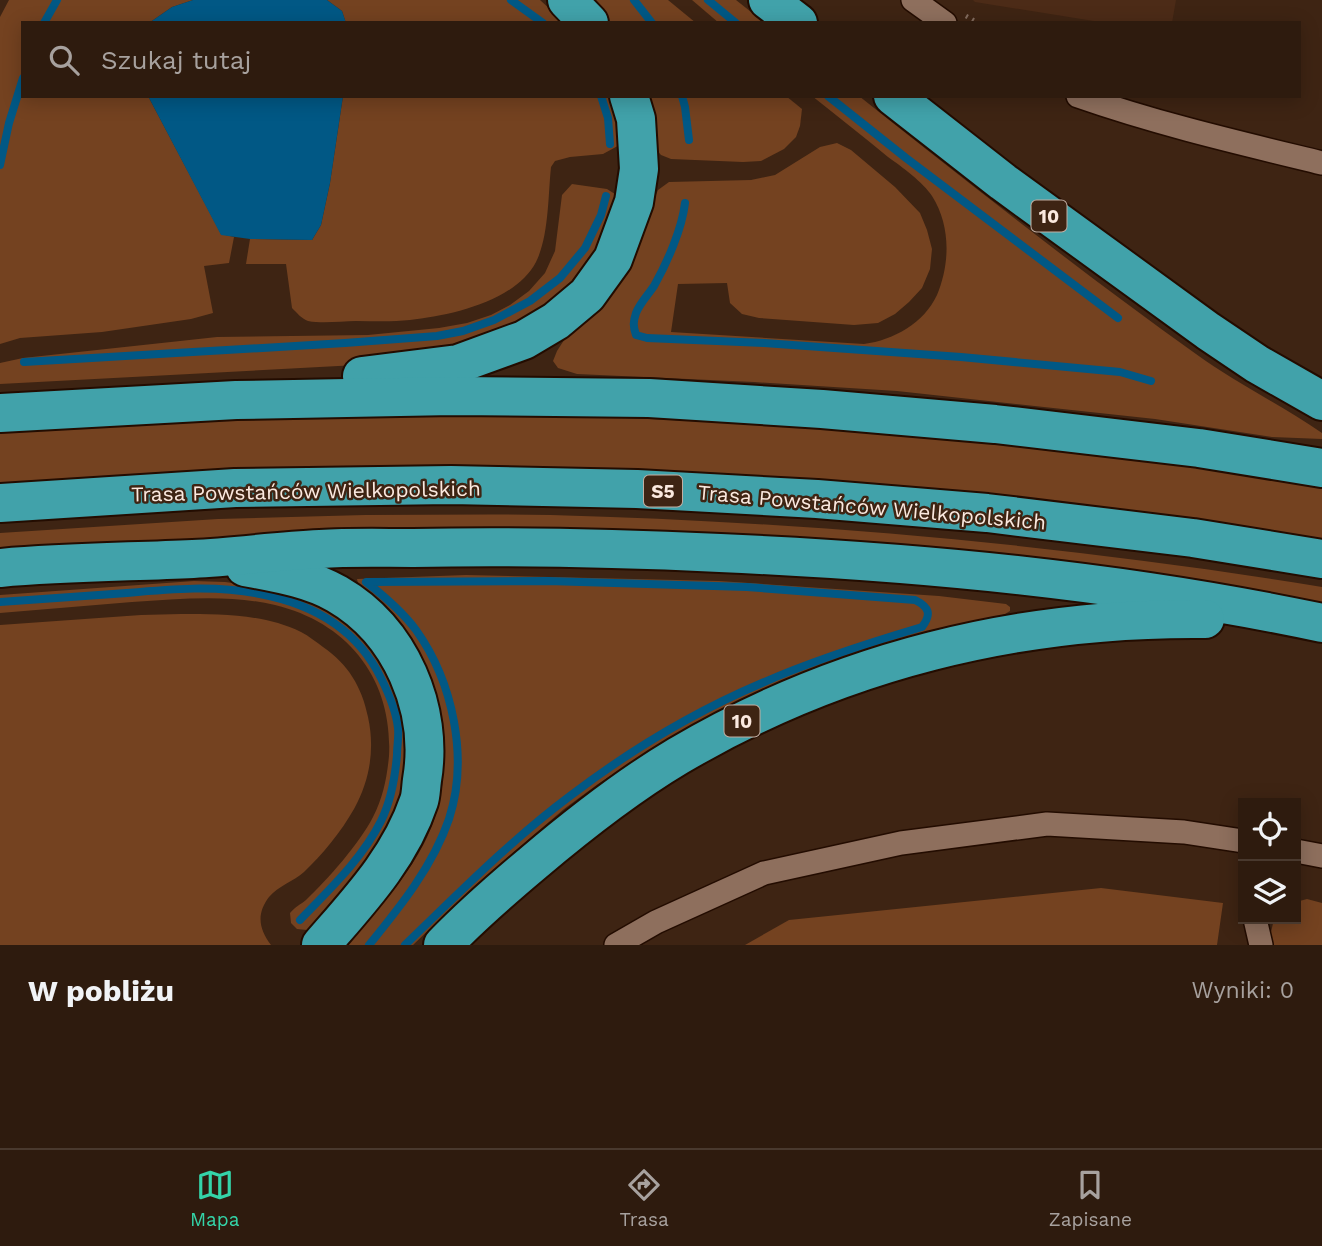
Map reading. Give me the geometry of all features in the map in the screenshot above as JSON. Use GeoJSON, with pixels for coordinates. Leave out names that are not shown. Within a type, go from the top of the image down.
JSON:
{"type":"FeatureCollection","features":[{"type":"Feature","properties":{"kind":"highway"},"geometry":{"type":"LineString","coordinates":[[567,0],[587,21]]}},
{"type":"Feature","properties":{"kind":"highway"},"geometry":{"type":"LineString","coordinates":[[768,0],[795,21]]}},
{"type":"Feature","properties":{"kind":"highway"},"geometry":{"type":"LineString","coordinates":[[800,0],[819,21]]}},
{"type":"Feature","properties":{"kind":"highway"},"geometry":{"type":"LineString","coordinates":[[236,400],[371,375],[458,364],[524,340],[556,321],[587,295],[613,259],[634,202],[639,169],[636,119],[630,98]]}},
{"type":"Feature","properties":{"kind":"highway","name":"10"},"geometry":{"type":"LineString","coordinates":[[896,98],[1003,182],[1208,331],[1257,365],[1322,401]]}},
{"type":"Feature","properties":{"kind":"highway"},"geometry":{"type":"LineString","coordinates":[[0,413],[236,400],[453,396],[649,398],[995,424],[1199,448],[1322,468]]}},
{"type":"Feature","properties":{"kind":"highway","name":"Trasa Powstańców Wielkopolskich"},"geometry":{"type":"LineString","coordinates":[[0,503],[235,488],[451,485],[637,489],[817,499],[987,513],[1193,538],[1322,559]]}},
{"type":"Feature","properties":{"kind":"highway"},"geometry":{"type":"LineString","coordinates":[[0,568],[63,562],[195,559],[320,549],[622,548],[816,557],[978,570],[1141,591],[1322,623]]}},
{"type":"Feature","properties":{"kind":"highway"},"geometry":{"type":"LineString","coordinates":[[195,559],[275,572],[307,581],[337,594],[362,613],[386,637],[415,690],[423,723],[425,761],[419,799],[404,838],[383,871],[321,945]]}},
{"type":"Feature","properties":{"kind":"highway","name":"10"},"geometry":{"type":"LineString","coordinates":[[443,945],[504,887],[578,825],[677,757],[743,721],[806,692],[874,667],[990,637],[1102,621],[1203,619],[1322,631]]}},
{"type":"Feature","properties":{"kind":"street"},"geometry":{"type":"LineString","coordinates":[[913,0],[942,21]]}},
{"type":"Feature","properties":{"kind":"street"},"geometry":{"type":"LineString","coordinates":[[1084,98],[1214,138],[1322,163]]}},
{"type":"Feature","properties":{"kind":"street"},"geometry":{"type":"LineString","coordinates":[[617,945],[656,922],[764,873],[901,843],[1047,824],[1184,832],[1238,840]]}},
{"type":"Feature","properties":{"kind":"street"},"geometry":{"type":"LineString","coordinates":[[1301,852],[1322,856]]}},
{"type":"Feature","properties":{"kind":"street"},"geometry":{"type":"LineString","coordinates":[[1256,924],[1261,945]]}},
{"type":"Feature","properties":{"kind":"shaded area"},"geometry":{"type":"Polygon","coordinates":[[[9,0],[193,0],[172,7],[152,21],[21,21],[21,98],[149,98],[221,234],[234,237],[229,263],[204,266],[213,313],[191,319],[102,332],[20,338],[0,344],[0,17],[9,0]]]}},
{"type":"Feature","properties":{"kind":"shaded area"},"geometry":{"type":"Polygon","coordinates":[[[327,0],[540,0],[563,21],[345,21],[342,11],[327,0]]]}},
{"type":"Feature","properties":{"kind":"shaded area"},"geometry":{"type":"Polygon","coordinates":[[[588,0],[668,0],[694,21],[607,21],[588,0]]]}},
{"type":"Feature","properties":{"kind":"shaded area"},"geometry":{"type":"Polygon","coordinates":[[[692,0],[736,0],[762,21],[717,21],[692,0]]]}},
{"type":"Feature","properties":{"kind":"shaded area"},"geometry":{"type":"Polygon","coordinates":[[[973,0],[1176,0],[1172,21],[1094,21],[973,0]]]}},
{"type":"Feature","properties":{"kind":"shaded area"},"geometry":{"type":"Polygon","coordinates":[[[343,98],[614,98],[625,142],[603,154],[555,161],[551,167],[547,216],[540,252],[526,276],[514,287],[480,304],[426,318],[403,321],[308,321],[292,308],[286,264],[246,264],[250,239],[312,240],[321,225],[343,98]]]}},
{"type":"Feature","properties":{"kind":"shaded area"},"geometry":{"type":"Polygon","coordinates":[[[645,98],[788,98],[802,109],[796,137],[784,149],[761,161],[671,159],[661,155],[654,147],[645,98]]]}},
{"type":"Feature","properties":{"kind":"shaded area"},"geometry":{"type":"Polygon","coordinates":[[[815,98],[862,98],[1110,291],[1211,365],[1322,433],[1322,439],[1272,437],[1155,419],[897,391],[577,374],[558,368],[553,361],[651,206],[658,190],[669,182],[751,180],[775,175],[820,147],[837,143],[851,150],[895,187],[920,213],[932,249],[930,269],[922,288],[895,314],[878,323],[854,325],[759,318],[742,314],[730,303],[727,283],[678,284],[671,332],[864,344],[897,334],[916,322],[931,305],[941,283],[946,258],[943,220],[932,196],[918,180],[815,98]]]}},
{"type":"Feature","properties":{"kind":"shaded area"},"geometry":{"type":"Polygon","coordinates":[[[572,184],[607,189],[618,196],[598,258],[544,312],[463,351],[357,365],[0,384],[0,363],[23,358],[217,337],[368,335],[439,328],[491,315],[529,291],[545,273],[555,251],[562,195],[572,184]]]}},
{"type":"Feature","properties":{"kind":"shaded area"},"geometry":{"type":"Polygon","coordinates":[[[537,414],[854,428],[1194,464],[1322,488],[1322,542],[299,471],[102,477],[0,487],[0,431],[299,416],[537,414]]]}},
{"type":"Feature","properties":{"kind":"shaded area"},"geometry":{"type":"Polygon","coordinates":[[[365,515],[648,518],[938,538],[1130,559],[1322,587],[1322,611],[988,565],[0,558],[0,533],[218,519],[365,515]]]}},
{"type":"Feature","properties":{"kind":"shaded area"},"geometry":{"type":"Polygon","coordinates":[[[466,575],[719,581],[939,596],[1006,604],[1010,611],[991,619],[920,634],[856,653],[743,700],[688,727],[564,809],[472,888],[413,945],[348,945],[391,894],[423,845],[435,819],[442,790],[444,758],[437,701],[424,660],[403,628],[382,604],[360,586],[357,579],[466,575]]]}},
{"type":"Feature","properties":{"kind":"shaded area"},"geometry":{"type":"Polygon","coordinates":[[[194,581],[271,588],[305,597],[354,626],[394,680],[407,730],[404,791],[393,823],[373,856],[316,925],[307,930],[297,929],[291,923],[290,913],[334,871],[367,827],[384,787],[388,764],[388,728],[383,703],[374,680],[345,641],[325,626],[301,614],[275,605],[240,599],[168,600],[0,613],[0,595],[194,581]]]}},
{"type":"Feature","properties":{"kind":"shaded area"},"geometry":{"type":"Polygon","coordinates":[[[181,614],[257,618],[287,626],[304,634],[340,661],[358,686],[370,729],[370,764],[354,809],[318,858],[300,875],[273,893],[265,903],[261,921],[271,945],[0,945],[0,625],[181,614]]]}},
{"type":"Feature","properties":{"kind":"shaded area"},"geometry":{"type":"Polygon","coordinates":[[[1101,888],[1223,903],[1217,945],[745,945],[789,920],[1101,888]]]}},
{"type":"Feature","properties":{"kind":"shaded area"},"geometry":{"type":"Polygon","coordinates":[[[1307,899],[1322,903],[1322,945],[1271,945],[1269,941],[1273,924],[1301,924],[1301,901],[1307,899]]]}},
{"type":"Feature","properties":{"kind":"water"},"geometry":{"type":"Polygon","coordinates":[[[193,0],[327,0],[342,11],[345,21],[152,21],[172,7],[193,0]]]}},
{"type":"Feature","properties":{"kind":"water"},"geometry":{"type":"Polygon","coordinates":[[[149,98],[343,98],[321,225],[312,240],[250,239],[221,235],[149,98]]]}},
{"type":"Feature","properties":{"kind":"waterway"},"geometry":{"type":"LineString","coordinates":[[45,21],[57,0]]}},
{"type":"Feature","properties":{"kind":"waterway"},"geometry":{"type":"LineString","coordinates":[[511,0],[540,21]]}},
{"type":"Feature","properties":{"kind":"waterway"},"geometry":{"type":"LineString","coordinates":[[634,0],[650,21]]}},
{"type":"Feature","properties":{"kind":"waterway"},"geometry":{"type":"LineString","coordinates":[[708,0],[734,21]]}},
{"type":"Feature","properties":{"kind":"waterway"},"geometry":{"type":"LineString","coordinates":[[0,165],[21,84]]}},
{"type":"Feature","properties":{"kind":"waterway"},"geometry":{"type":"LineString","coordinates":[[602,98],[608,118],[610,144]]}},
{"type":"Feature","properties":{"kind":"waterway"},"geometry":{"type":"LineString","coordinates":[[683,98],[689,140]]}},
{"type":"Feature","properties":{"kind":"waterway"},"geometry":{"type":"LineString","coordinates":[[831,98],[1118,318]]}},
{"type":"Feature","properties":{"kind":"waterway"},"geometry":{"type":"LineString","coordinates":[[24,362],[345,343],[437,336],[463,331],[494,320],[530,301],[560,278],[585,248],[601,215],[606,196]]}},
{"type":"Feature","properties":{"kind":"waterway"},"geometry":{"type":"LineString","coordinates":[[685,203],[681,224],[669,256],[636,313],[636,335],[647,338],[961,357],[1120,372],[1151,381]]}},
{"type":"Feature","properties":{"kind":"waterway"},"geometry":{"type":"LineString","coordinates":[[369,945],[425,870],[442,836],[455,795],[457,746],[448,697],[429,651],[405,616],[366,582],[548,581],[747,587],[915,600],[928,611],[922,627],[841,652],[762,683],[687,720],[639,748],[548,813],[485,868],[405,945]]}},
{"type":"Feature","properties":{"kind":"waterway"},"geometry":{"type":"LineString","coordinates":[[0,602],[177,589],[243,591],[279,598],[315,612],[331,621],[359,646],[381,678],[396,715],[398,738],[392,789],[381,821],[364,848],[344,874],[300,920]]}}]}
